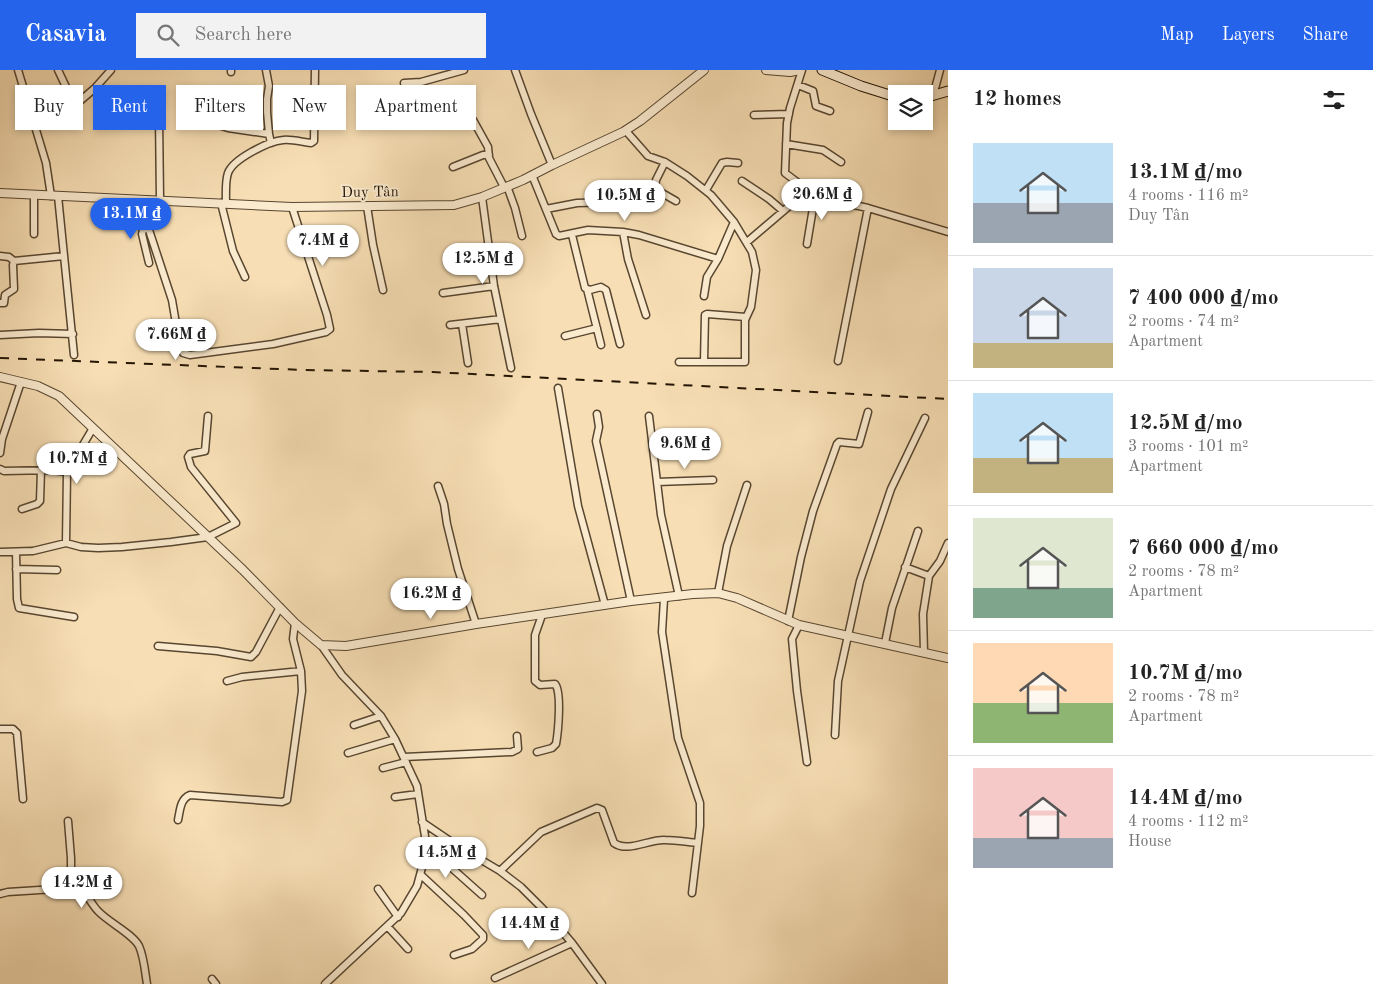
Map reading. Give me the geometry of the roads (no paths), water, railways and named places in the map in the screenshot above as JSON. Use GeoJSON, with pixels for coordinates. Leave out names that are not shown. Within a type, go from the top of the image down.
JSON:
{"type":"FeatureCollection","features":[{"type":"Feature","properties":{"kind":"main road"},"geometry":{"type":"LineString","coordinates":[[822,70],[836,73],[888,94]]}},
{"type":"Feature","properties":{"kind":"main road"},"geometry":{"type":"LineString","coordinates":[[933,96],[948,91]]}},
{"type":"Feature","properties":{"kind":"street"},"geometry":{"type":"LineString","coordinates":[[18,70],[23,85]]}},
{"type":"Feature","properties":{"kind":"street"},"geometry":{"type":"LineString","coordinates":[[58,70],[65,85]]}},
{"type":"Feature","properties":{"kind":"street"},"geometry":{"type":"LineString","coordinates":[[83,98],[112,70]]}},
{"type":"Feature","properties":{"kind":"street"},"geometry":{"type":"LineString","coordinates":[[266,70],[269,86],[267,99],[271,143]]}},
{"type":"Feature","properties":{"kind":"street"},"geometry":{"type":"LineString","coordinates":[[245,277],[233,251],[223,204],[227,174],[232,166],[252,152],[271,143],[286,140],[310,143],[314,140],[315,70]]}},
{"type":"Feature","properties":{"kind":"street"},"geometry":{"type":"LineString","coordinates":[[404,83],[421,82],[464,70]]}},
{"type":"Feature","properties":{"kind":"street"},"geometry":{"type":"LineString","coordinates":[[515,70],[552,165]]}},
{"type":"Feature","properties":{"kind":"street","name":"Duy Tân"},"geometry":{"type":"LineString","coordinates":[[0,193],[292,207],[454,205],[482,197],[626,130],[704,70]]}},
{"type":"Feature","properties":{"kind":"street"},"geometry":{"type":"LineString","coordinates":[[766,70],[790,72],[801,70],[789,114],[785,173],[815,196],[868,208],[948,232]]}},
{"type":"Feature","properties":{"kind":"street"},"geometry":{"type":"LineString","coordinates":[[933,86],[940,70]]}},
{"type":"Feature","properties":{"kind":"street"},"geometry":{"type":"LineString","coordinates":[[798,85],[811,89],[815,93],[816,106],[830,111]]}},
{"type":"Feature","properties":{"kind":"street"},"geometry":{"type":"LineString","coordinates":[[754,115],[789,114]]}},
{"type":"Feature","properties":{"kind":"street"},"geometry":{"type":"LineString","coordinates":[[476,125],[516,208],[522,236]]}},
{"type":"Feature","properties":{"kind":"street"},"geometry":{"type":"LineString","coordinates":[[36,130],[54,196],[64,256],[74,355]]}},
{"type":"Feature","properties":{"kind":"street"},"geometry":{"type":"LineString","coordinates":[[159,130],[160,200]]}},
{"type":"Feature","properties":{"kind":"street"},"geometry":{"type":"LineString","coordinates":[[242,130],[269,134]]}},
{"type":"Feature","properties":{"kind":"street"},"geometry":{"type":"LineString","coordinates":[[626,130],[648,156],[665,162],[706,190],[722,206],[734,222],[752,252],[756,270],[751,307],[746,317],[746,362],[679,362]]}},
{"type":"Feature","properties":{"kind":"street"},"geometry":{"type":"LineString","coordinates":[[786,144],[823,150],[841,162]]}},
{"type":"Feature","properties":{"kind":"street"},"geometry":{"type":"LineString","coordinates":[[453,167],[483,155],[489,155]]}},
{"type":"Feature","properties":{"kind":"street"},"geometry":{"type":"LineString","coordinates":[[665,162],[656,180],[655,189],[676,201]]}},
{"type":"Feature","properties":{"kind":"street"},"geometry":{"type":"LineString","coordinates":[[706,190],[722,164],[727,162],[738,163]]}},
{"type":"Feature","properties":{"kind":"street"},"geometry":{"type":"LineString","coordinates":[[532,175],[556,234],[563,236],[572,235],[588,230],[623,232],[718,259]]}},
{"type":"Feature","properties":{"kind":"street"},"geometry":{"type":"LineString","coordinates":[[742,181],[783,211]]}},
{"type":"Feature","properties":{"kind":"street"},"geometry":{"type":"LineString","coordinates":[[747,242],[808,190]]}},
{"type":"Feature","properties":{"kind":"street"},"geometry":{"type":"LineString","coordinates":[[34,195],[34,234]]}},
{"type":"Feature","properties":{"kind":"street"},"geometry":{"type":"LineString","coordinates":[[807,244],[815,196]]}},
{"type":"Feature","properties":{"kind":"street"},"geometry":{"type":"LineString","coordinates":[[482,197],[494,286],[511,368]]}},
{"type":"Feature","properties":{"kind":"street"},"geometry":{"type":"LineString","coordinates":[[148,200],[148,227],[172,300],[178,339],[183,353],[190,355],[246,348],[326,332],[330,329],[292,207]]}},
{"type":"Feature","properties":{"kind":"street"},"geometry":{"type":"LineString","coordinates":[[546,209],[577,204],[612,202]]}},
{"type":"Feature","properties":{"kind":"street"},"geometry":{"type":"LineString","coordinates":[[367,206],[383,290]]}},
{"type":"Feature","properties":{"kind":"street"},"geometry":{"type":"LineString","coordinates":[[838,361],[868,208]]}},
{"type":"Feature","properties":{"kind":"street"},"geometry":{"type":"LineString","coordinates":[[704,296],[707,277],[718,259],[734,222]]}},
{"type":"Feature","properties":{"kind":"street"},"geometry":{"type":"LineString","coordinates":[[148,227],[143,230],[142,234],[149,263]]}},
{"type":"Feature","properties":{"kind":"street"},"geometry":{"type":"LineString","coordinates":[[623,232],[628,259],[646,315]]}},
{"type":"Feature","properties":{"kind":"street"},"geometry":{"type":"LineString","coordinates":[[572,235],[601,344]]}},
{"type":"Feature","properties":{"kind":"street"},"geometry":{"type":"LineString","coordinates":[[0,256],[9,257],[14,261],[64,256]]}},
{"type":"Feature","properties":{"kind":"street"},"geometry":{"type":"LineString","coordinates":[[0,303],[4,302],[5,295],[14,289],[14,261]]}},
{"type":"Feature","properties":{"kind":"street"},"geometry":{"type":"LineString","coordinates":[[443,293],[494,286]]}},
{"type":"Feature","properties":{"kind":"street"},"geometry":{"type":"LineString","coordinates":[[587,289],[601,287],[606,290],[620,344]]}},
{"type":"Feature","properties":{"kind":"street"},"geometry":{"type":"LineString","coordinates":[[704,362],[705,315],[746,317]]}},
{"type":"Feature","properties":{"kind":"street"},"geometry":{"type":"LineString","coordinates":[[450,326],[501,319]]}},
{"type":"Feature","properties":{"kind":"street"},"geometry":{"type":"LineString","coordinates":[[462,324],[468,363]]}},
{"type":"Feature","properties":{"kind":"street"},"geometry":{"type":"LineString","coordinates":[[565,336],[596,328]]}},
{"type":"Feature","properties":{"kind":"street"},"geometry":{"type":"LineString","coordinates":[[0,335],[73,334]]}},
{"type":"Feature","properties":{"kind":"street"},"geometry":{"type":"LineString","coordinates":[[0,378],[38,386],[55,393],[321,645],[342,674],[381,716],[395,739],[417,786],[426,845],[420,875],[410,900],[398,916],[325,984]]}},
{"type":"Feature","properties":{"kind":"street"},"geometry":{"type":"LineString","coordinates":[[0,453],[2,439],[21,382]]}},
{"type":"Feature","properties":{"kind":"street"},"geometry":{"type":"LineString","coordinates":[[558,388],[578,506],[605,605]]}},
{"type":"Feature","properties":{"kind":"street"},"geometry":{"type":"LineString","coordinates":[[788,622],[801,557],[813,511],[837,444],[842,441],[859,444],[868,412]]}},
{"type":"Feature","properties":{"kind":"street"},"geometry":{"type":"LineString","coordinates":[[597,414],[599,427],[596,441],[631,601]]}},
{"type":"Feature","properties":{"kind":"street"},"geometry":{"type":"LineString","coordinates":[[0,552],[33,551],[66,543],[90,547],[122,547],[208,536],[236,524],[190,467],[190,454],[205,451],[208,416]]}},
{"type":"Feature","properties":{"kind":"street"},"geometry":{"type":"LineString","coordinates":[[649,416],[661,515],[679,596]]}},
{"type":"Feature","properties":{"kind":"street"},"geometry":{"type":"LineString","coordinates":[[835,735],[838,681],[860,581],[891,489],[925,418]]}},
{"type":"Feature","properties":{"kind":"street"},"geometry":{"type":"LineString","coordinates":[[66,543],[67,472],[93,428]]}},
{"type":"Feature","properties":{"kind":"street"},"geometry":{"type":"LineString","coordinates":[[0,469],[4,471],[41,470],[67,472]]}},
{"type":"Feature","properties":{"kind":"street"},"geometry":{"type":"LineString","coordinates":[[22,509],[37,504],[40,501],[41,470]]}},
{"type":"Feature","properties":{"kind":"street"},"geometry":{"type":"LineString","coordinates":[[657,482],[714,480]]}},
{"type":"Feature","properties":{"kind":"street"},"geometry":{"type":"LineString","coordinates":[[718,593],[727,546],[747,485]]}},
{"type":"Feature","properties":{"kind":"street"},"geometry":{"type":"LineString","coordinates":[[438,486],[444,504],[458,569],[476,624]]}},
{"type":"Feature","properties":{"kind":"street"},"geometry":{"type":"LineString","coordinates":[[885,644],[892,608],[918,530]]}},
{"type":"Feature","properties":{"kind":"street"},"geometry":{"type":"LineString","coordinates":[[924,652],[923,614],[930,576],[940,561],[948,543]]}},
{"type":"Feature","properties":{"kind":"street"},"geometry":{"type":"LineString","coordinates":[[16,552],[16,599],[19,608],[74,617]]}},
{"type":"Feature","properties":{"kind":"street"},"geometry":{"type":"LineString","coordinates":[[905,567],[930,576]]}},
{"type":"Feature","properties":{"kind":"street"},"geometry":{"type":"LineString","coordinates":[[16,569],[57,570]]}},
{"type":"Feature","properties":{"kind":"street"},"geometry":{"type":"LineString","coordinates":[[321,645],[346,646],[631,601],[718,593],[737,598],[788,622],[948,658]]}},
{"type":"Feature","properties":{"kind":"street"},"geometry":{"type":"LineString","coordinates":[[664,598],[662,632],[678,738],[700,803],[698,843],[692,893]]}},
{"type":"Feature","properties":{"kind":"street"},"geometry":{"type":"LineString","coordinates":[[158,646],[217,651],[251,657],[256,652],[280,606]]}},
{"type":"Feature","properties":{"kind":"street"},"geometry":{"type":"LineString","coordinates":[[537,752],[552,748],[556,744],[558,717],[557,685],[538,684],[535,681],[535,635],[542,615]]}},
{"type":"Feature","properties":{"kind":"street"},"geometry":{"type":"LineString","coordinates":[[178,820],[182,801],[186,796],[190,795],[282,802],[287,800],[302,701],[301,671],[294,639],[295,622]]}},
{"type":"Feature","properties":{"kind":"street"},"geometry":{"type":"LineString","coordinates":[[799,625],[792,639],[807,762]]}},
{"type":"Feature","properties":{"kind":"street"},"geometry":{"type":"LineString","coordinates":[[227,681],[242,677],[301,671]]}},
{"type":"Feature","properties":{"kind":"street"},"geometry":{"type":"LineString","coordinates":[[354,725],[381,716]]}},
{"type":"Feature","properties":{"kind":"street"},"geometry":{"type":"LineString","coordinates":[[0,729],[13,729],[17,732],[23,798]]}},
{"type":"Feature","properties":{"kind":"street"},"geometry":{"type":"LineString","coordinates":[[383,768],[405,759],[512,752],[518,749],[517,736]]}},
{"type":"Feature","properties":{"kind":"street"},"geometry":{"type":"LineString","coordinates":[[348,753],[395,739]]}},
{"type":"Feature","properties":{"kind":"street"},"geometry":{"type":"LineString","coordinates":[[395,797],[418,794]]}},
{"type":"Feature","properties":{"kind":"street"},"geometry":{"type":"LineString","coordinates":[[500,870],[541,832],[597,808],[602,810],[614,843],[618,846],[625,847],[666,840],[698,843]]}},
{"type":"Feature","properties":{"kind":"street"},"geometry":{"type":"LineString","coordinates":[[68,821],[71,853],[71,888]]}},
{"type":"Feature","properties":{"kind":"street"},"geometry":{"type":"LineString","coordinates":[[422,822],[456,845],[500,870],[521,887],[572,943],[602,984]]}},
{"type":"Feature","properties":{"kind":"street"},"geometry":{"type":"LineString","coordinates":[[426,845],[482,895]]}},
{"type":"Feature","properties":{"kind":"street"},"geometry":{"type":"LineString","coordinates":[[420,875],[483,935],[483,939],[472,949],[454,956]]}},
{"type":"Feature","properties":{"kind":"street"},"geometry":{"type":"LineString","coordinates":[[0,894],[78,887],[98,912],[137,944],[147,984]]}},
{"type":"Feature","properties":{"kind":"street"},"geometry":{"type":"LineString","coordinates":[[378,889],[398,916]]}},
{"type":"Feature","properties":{"kind":"street"},"geometry":{"type":"LineString","coordinates":[[388,927],[408,950]]}},
{"type":"Feature","properties":{"kind":"street"},"geometry":{"type":"LineString","coordinates":[[495,978],[572,943]]}},
{"type":"Feature","properties":{"kind":"railway"},"geometry":{"type":"LineString","coordinates":[[0,358],[304,370],[433,372],[948,399]]}}]}
